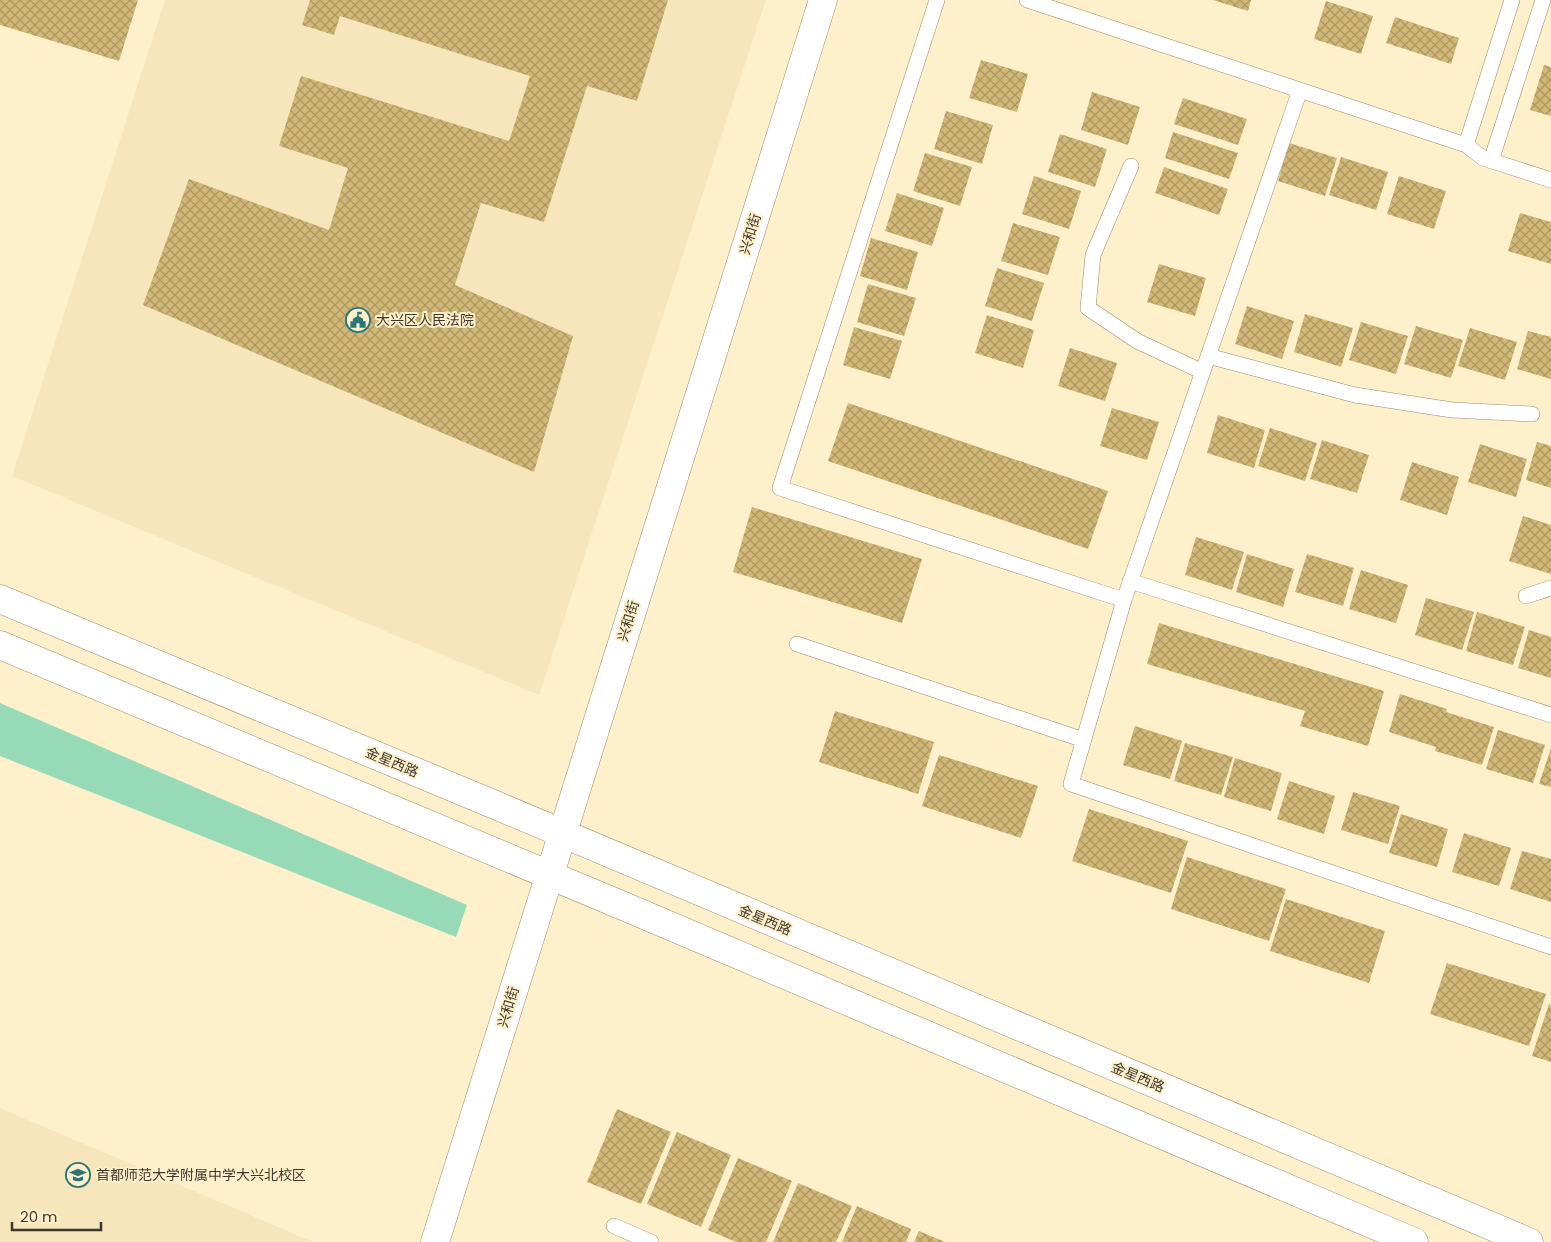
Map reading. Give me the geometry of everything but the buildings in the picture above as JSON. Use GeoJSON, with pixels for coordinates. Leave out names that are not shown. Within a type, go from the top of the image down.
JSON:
{"type":"FeatureCollection","features":[{"type":"Feature","properties":{"kind":"main road","name":"兴和街"},"geometry":{"type":"LineString","coordinates":[[435,1242],[823,0]]}},
{"type":"Feature","properties":{"kind":"main road","name":"金星西路"},"geometry":{"type":"LineString","coordinates":[[0,599],[562,833],[1530,1242]]}},
{"type":"Feature","properties":{"kind":"main road"},"geometry":{"type":"LineString","coordinates":[[0,645],[549,875],[1414,1242]]}},
{"type":"Feature","properties":{"kind":"lane"},"geometry":{"type":"LineString","coordinates":[[937,0],[780,488],[1124,600]]}},
{"type":"Feature","properties":{"kind":"lane"},"geometry":{"type":"LineString","coordinates":[[1027,0],[1466,145],[1483,158],[1551,180]]}},
{"type":"Feature","properties":{"kind":"lane"},"geometry":{"type":"LineString","coordinates":[[1466,145],[1512,0]]}},
{"type":"Feature","properties":{"kind":"lane"},"geometry":{"type":"LineString","coordinates":[[1491,161],[1543,0]]}},
{"type":"Feature","properties":{"kind":"lane"},"geometry":{"type":"LineString","coordinates":[[1300,90],[1130,581],[1071,784],[1551,947]]}},
{"type":"Feature","properties":{"kind":"lane"},"geometry":{"type":"LineString","coordinates":[[1131,166],[1093,256],[1088,308],[1137,341],[1203,372]]}},
{"type":"Feature","properties":{"kind":"lane"},"geometry":{"type":"LineString","coordinates":[[1208,356],[1355,395],[1452,410],[1532,414]]}},
{"type":"Feature","properties":{"kind":"lane"},"geometry":{"type":"LineString","coordinates":[[1130,581],[1551,715]]}},
{"type":"Feature","properties":{"kind":"lane"},"geometry":{"type":"LineString","coordinates":[[1526,596],[1551,588]]}},
{"type":"Feature","properties":{"kind":"lane"},"geometry":{"type":"LineString","coordinates":[[797,644],[1084,740]]}},
{"type":"Feature","properties":{"kind":"lane"},"geometry":{"type":"LineString","coordinates":[[614,1226],[651,1242]]}},
{"type":"Feature","properties":{"kind":"shaded area","name":"大兴区人民法院"},"geometry":{"type":"Polygon","coordinates":[[[165,0],[766,0],[539,695],[12,476],[165,0]]]}},
{"type":"Feature","properties":{"kind":"shaded area","name":"首都师范大学附属中学大兴北校区"},"geometry":{"type":"Polygon","coordinates":[[[0,1108],[313,1242],[0,1242],[0,1108]]]}},
{"type":"Feature","properties":{"kind":"green space"},"geometry":{"type":"Polygon","coordinates":[[[0,703],[467,905],[456,937],[0,756],[0,703]]]}},
{"type":"Feature","properties":{"kind":"place","name":"大兴区人民法院"},"geometry":{"type":"Point","coordinates":[358,320]}},
{"type":"Feature","properties":{"kind":"place","name":"首都师范大学附属中学大兴北校区"},"geometry":{"type":"Point","coordinates":[78,1175]}}]}
